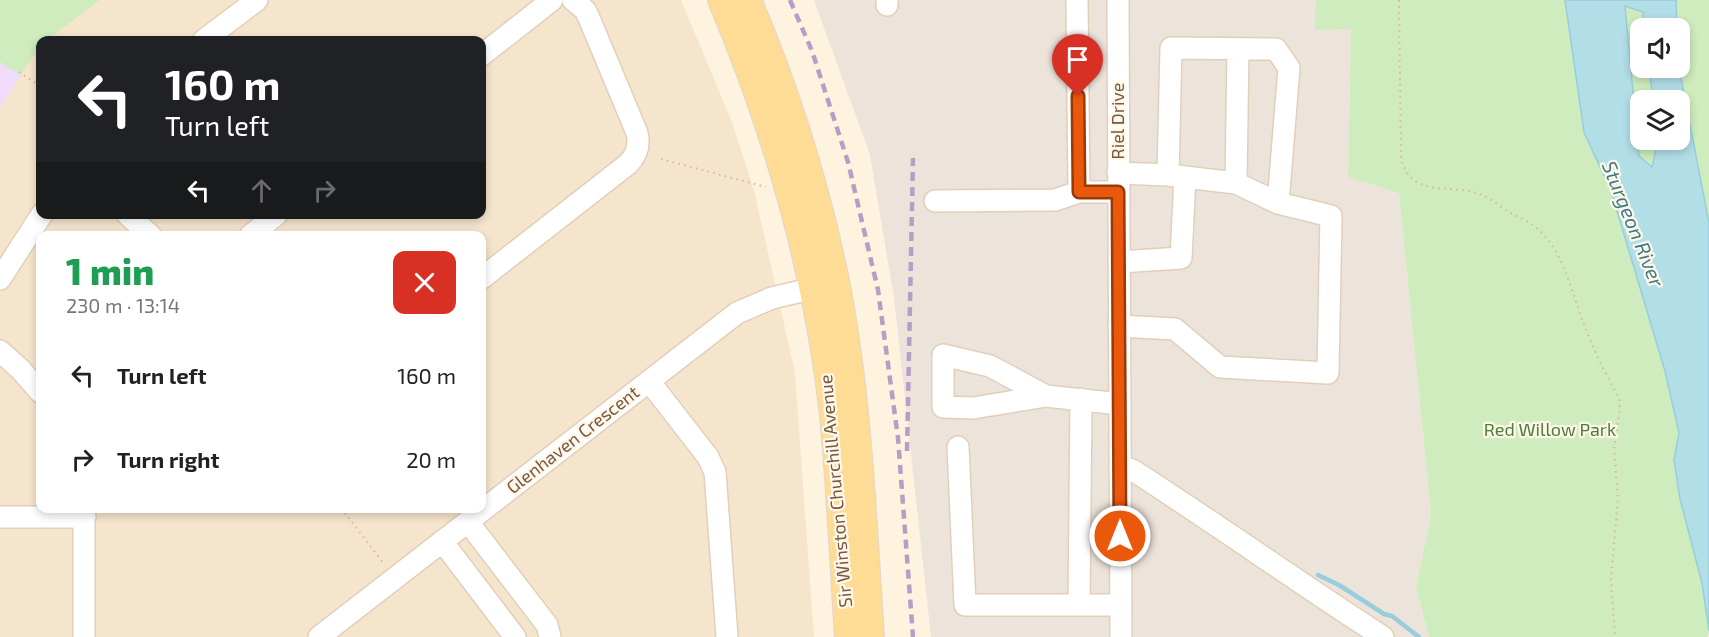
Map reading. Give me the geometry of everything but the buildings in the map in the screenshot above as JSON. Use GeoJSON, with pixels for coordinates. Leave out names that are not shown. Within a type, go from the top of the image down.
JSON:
{"type":"FeatureCollection","features":[{"type":"Feature","properties":{"kind":"main road","name":"Sir Winston Churchill Avenue"},"geometry":{"type":"LineString","coordinates":[[721,0],[767,117],[785,177],[848,354],[857,429],[871,637]]}},
{"type":"Feature","properties":{"kind":"main road","name":"Sir Winston Churchill Avenue"},"geometry":{"type":"LineString","coordinates":[[748,0],[771,54],[812,178],[824,285],[848,637]]}},
{"type":"Feature","properties":{"kind":"street"},"geometry":{"type":"LineString","coordinates":[[209,36],[257,0]]}},
{"type":"Feature","properties":{"kind":"street"},"geometry":{"type":"LineString","coordinates":[[486,52],[552,0]]}},
{"type":"Feature","properties":{"kind":"street"},"geometry":{"type":"LineString","coordinates":[[486,275],[628,164],[637,152],[639,144],[637,133],[589,18],[585,10],[573,0]]}},
{"type":"Feature","properties":{"kind":"street"},"geometry":{"type":"LineString","coordinates":[[1077,0],[1079,192]]}},
{"type":"Feature","properties":{"kind":"street","name":"Riel Drive"},"geometry":{"type":"LineString","coordinates":[[1118,0],[1120,637]]}},
{"type":"Feature","properties":{"kind":"street"},"geometry":{"type":"LineString","coordinates":[[1119,262],[1181,258],[1171,48],[1276,49],[1289,68],[1278,203]]}},
{"type":"Feature","properties":{"kind":"street"},"geometry":{"type":"LineString","coordinates":[[1236,183],[1238,49]]}},
{"type":"Feature","properties":{"kind":"street"},"geometry":{"type":"LineString","coordinates":[[934,201],[1055,200],[1118,182],[1176,176],[1236,183],[1278,203],[1331,216],[1328,373],[1220,367],[1175,329],[1119,326]]}},
{"type":"Feature","properties":{"kind":"street"},"geometry":{"type":"LineString","coordinates":[[0,279],[39,219]]}},
{"type":"Feature","properties":{"kind":"street"},"geometry":{"type":"LineString","coordinates":[[132,219],[146,231]]}},
{"type":"Feature","properties":{"kind":"street"},"geometry":{"type":"LineString","coordinates":[[256,231],[271,219]]}},
{"type":"Feature","properties":{"kind":"street","name":"Glenhaven Crescent"},"geometry":{"type":"LineString","coordinates":[[486,508],[746,307],[824,285]]}},
{"type":"Feature","properties":{"kind":"street"},"geometry":{"type":"LineString","coordinates":[[0,351],[36,387]]}},
{"type":"Feature","properties":{"kind":"street"},"geometry":{"type":"LineString","coordinates":[[1046,396],[990,366],[943,355],[943,406],[973,408],[1046,396],[1120,404]]}},
{"type":"Feature","properties":{"kind":"street","name":"Glenhaven Crescent"},"geometry":{"type":"LineString","coordinates":[[649,381],[708,457],[715,472],[727,637]]}},
{"type":"Feature","properties":{"kind":"street"},"geometry":{"type":"LineString","coordinates":[[1079,605],[1081,399]]}},
{"type":"Feature","properties":{"kind":"street"},"geometry":{"type":"LineString","coordinates":[[958,447],[965,605],[1120,605]]}},
{"type":"Feature","properties":{"kind":"street"},"geometry":{"type":"LineString","coordinates":[[1120,466],[1134,471],[1383,637]]}},
{"type":"Feature","properties":{"kind":"street"},"geometry":{"type":"LineString","coordinates":[[0,517],[84,513],[84,637]]}},
{"type":"Feature","properties":{"kind":"street","name":"Glenhaven Crescent"},"geometry":{"type":"LineString","coordinates":[[319,637],[480,513]]}},
{"type":"Feature","properties":{"kind":"street"},"geometry":{"type":"LineString","coordinates":[[468,522],[547,625],[550,637]]}},
{"type":"Feature","properties":{"kind":"street"},"geometry":{"type":"LineString","coordinates":[[442,542],[515,637]]}},
{"type":"Feature","properties":{"kind":"path"},"geometry":{"type":"LineString","coordinates":[[1399,0],[1401,159],[1404,172],[1414,182],[1434,187],[1465,189],[1483,195],[1531,224],[1550,242],[1560,261],[1586,329],[1619,398],[1620,408],[1614,449],[1618,499],[1611,579],[1615,637]]}},
{"type":"Feature","properties":{"kind":"path"},"geometry":{"type":"LineString","coordinates":[[19,72],[36,83]]}},
{"type":"Feature","properties":{"kind":"path"},"geometry":{"type":"LineString","coordinates":[[661,159],[773,189]]}},
{"type":"Feature","properties":{"kind":"path"},"geometry":{"type":"LineString","coordinates":[[345,513],[395,578]]}},
{"type":"Feature","properties":{"kind":"shaded area"},"geometry":{"type":"Polygon","coordinates":[[[0,0],[681,0],[732,122],[754,190],[795,373],[814,637],[0,637],[0,0]]]}},
{"type":"Feature","properties":{"kind":"shaded area"},"geometry":{"type":"Polygon","coordinates":[[[814,0],[1316,0],[1316,30],[1351,29],[1348,177],[1399,193],[1431,514],[1416,588],[1429,637],[931,637],[894,298],[870,155],[814,0]]]}},
{"type":"Feature","properties":{"kind":"shaded area"},"geometry":{"type":"Polygon","coordinates":[[[0,62],[21,75],[0,107],[0,62]]]}},
{"type":"Feature","properties":{"kind":"green space"},"geometry":{"type":"Polygon","coordinates":[[[0,0],[100,0],[52,36],[36,36],[36,52],[21,75],[0,62],[0,0]]]}},
{"type":"Feature","properties":{"kind":"green space","name":"Red Willow Park"},"geometry":{"type":"Polygon","coordinates":[[[1316,0],[1565,0],[1584,132],[1611,191],[1665,371],[1679,433],[1674,460],[1680,499],[1702,583],[1708,637],[1429,637],[1416,588],[1431,514],[1399,193],[1348,177],[1351,29],[1315,30],[1316,0]]]}},
{"type":"Feature","properties":{"kind":"green space"},"geometry":{"type":"Polygon","coordinates":[[[1676,0],[1709,0],[1709,223],[1690,125],[1690,90],[1683,90],[1681,78],[1690,78],[1690,18],[1677,18],[1676,0]]]}},
{"type":"Feature","properties":{"kind":"green space"},"geometry":{"type":"Polygon","coordinates":[[[1625,5],[1643,12],[1643,18],[1630,18],[1630,59],[1625,5]]]}},
{"type":"Feature","properties":{"kind":"green space"},"geometry":{"type":"Polygon","coordinates":[[[1632,78],[1650,78],[1652,90],[1633,90],[1632,78]]]}},
{"type":"Feature","properties":{"kind":"green space"},"geometry":{"type":"Polygon","coordinates":[[[1638,150],[1656,150],[1652,168],[1639,156],[1638,150]]]}},
{"type":"Feature","properties":{"kind":"water","name":"Sturgeon River"},"geometry":{"type":"Polygon","coordinates":[[[1565,0],[1676,0],[1677,18],[1643,18],[1643,12],[1625,6],[1633,90],[1630,90],[1630,150],[1638,150],[1639,156],[1652,167],[1656,150],[1690,150],[1690,125],[1709,223],[1709,631],[1702,583],[1680,499],[1674,460],[1679,433],[1665,371],[1611,191],[1584,132],[1565,0]]]}},
{"type":"Feature","properties":{"kind":"water"},"geometry":{"type":"Polygon","coordinates":[[[1650,78],[1681,78],[1683,90],[1652,90],[1650,78]]]}},
{"type":"Feature","properties":{"kind":"waterway"},"geometry":{"type":"LineString","coordinates":[[1318,575],[1339,585],[1384,614],[1392,616],[1419,637]]}},
{"type":"Feature","properties":{"kind":"railway"},"geometry":{"type":"LineString","coordinates":[[790,0],[812,51],[848,162],[878,290],[898,438],[913,637]]}},
{"type":"Feature","properties":{"kind":"railway"},"geometry":{"type":"LineString","coordinates":[[907,451],[913,158]]}},
{"type":"Feature","properties":{"kind":"route"},"geometry":{"type":"LineString","coordinates":[[1078,96],[1079,192],[1118,192],[1120,536]]}}]}
